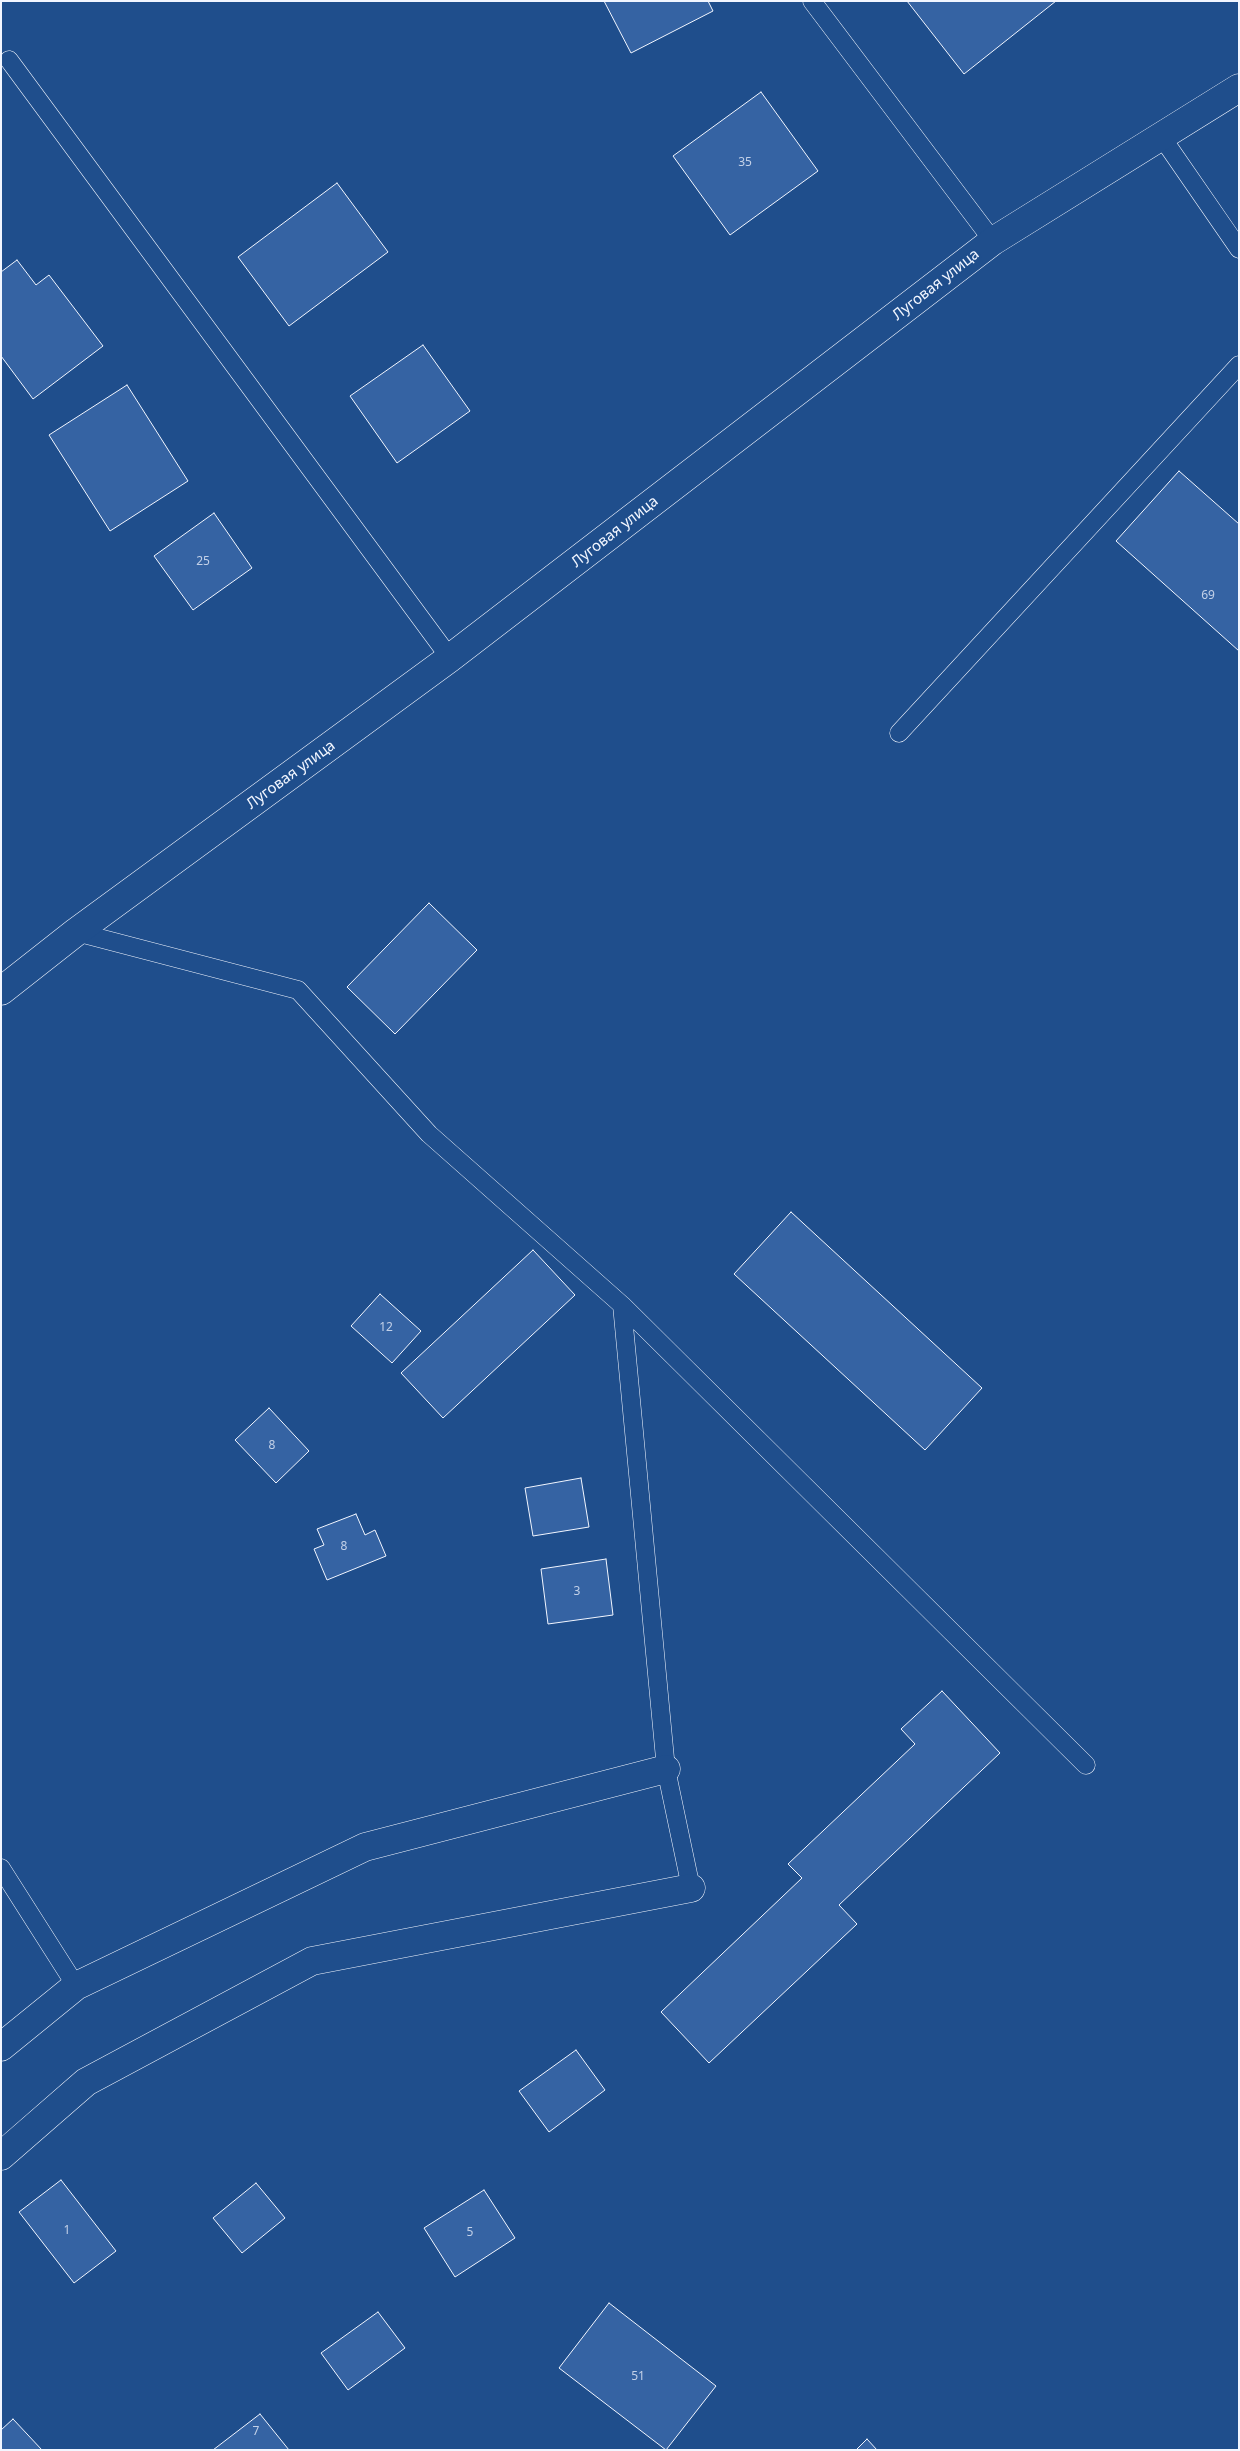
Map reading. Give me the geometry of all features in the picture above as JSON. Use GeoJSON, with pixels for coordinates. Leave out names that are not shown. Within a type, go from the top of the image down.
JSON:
{"type":"FeatureCollection","features":[{"type":"Feature","properties":{"kind":"street","name":"Луговая улица"},"geometry":{"type":"LineString","coordinates":[[4,985],[450,658],[993,241],[1239,88]]}},
{"type":"Feature","properties":{"kind":"street"},"geometry":{"type":"LineString","coordinates":[[1,2047],[76,1986],[365,1848],[666,1769]]}},
{"type":"Feature","properties":{"kind":"street"},"geometry":{"type":"LineString","coordinates":[[1,2156],[86,2082],[312,1960],[691,1888]]}},
{"type":"Feature","properties":{"kind":"lane"},"geometry":{"type":"LineString","coordinates":[[812,1],[993,241]]}},
{"type":"Feature","properties":{"kind":"lane"},"geometry":{"type":"LineString","coordinates":[[8,60],[450,658]]}},
{"type":"Feature","properties":{"kind":"lane"},"geometry":{"type":"LineString","coordinates":[[1162,136],[1239,249]]}},
{"type":"Feature","properties":{"kind":"lane"},"geometry":{"type":"LineString","coordinates":[[899,733],[1239,365]]}},
{"type":"Feature","properties":{"kind":"lane"},"geometry":{"type":"LineString","coordinates":[[76,932],[298,990],[429,1134],[622,1306],[1086,1765]]}},
{"type":"Feature","properties":{"kind":"lane"},"geometry":{"type":"LineString","coordinates":[[622,1306],[666,1769],[691,1888]]}},
{"type":"Feature","properties":{"kind":"lane"},"geometry":{"type":"LineString","coordinates":[[1,1868],[76,1986]]}},
{"type":"Feature","properties":{"kind":"building"},"geometry":{"type":"Polygon","coordinates":[[[604,1],[708,1],[713,11],[631,53],[604,1]]]}},
{"type":"Feature","properties":{"kind":"building"},"geometry":{"type":"Polygon","coordinates":[[[907,1],[1056,1],[964,74],[907,1]]]}},
{"type":"Feature","properties":{"kind":"building"},"geometry":{"type":"Polygon","coordinates":[[[761,92],[818,171],[730,235],[673,156],[761,92]]]}},
{"type":"Feature","properties":{"kind":"building"},"geometry":{"type":"Polygon","coordinates":[[[337,183],[388,252],[289,326],[238,257],[337,183]]]}},
{"type":"Feature","properties":{"kind":"building"},"geometry":{"type":"Polygon","coordinates":[[[17,260],[36,285],[49,275],[103,346],[33,399],[1,356],[1,272],[17,260]]]}},
{"type":"Feature","properties":{"kind":"building"},"geometry":{"type":"Polygon","coordinates":[[[423,345],[470,411],[397,463],[350,396],[423,345]]]}},
{"type":"Feature","properties":{"kind":"building"},"geometry":{"type":"Polygon","coordinates":[[[127,385],[188,481],[110,531],[49,435],[127,385]]]}},
{"type":"Feature","properties":{"kind":"building"},"geometry":{"type":"Polygon","coordinates":[[[1179,471],[1239,524],[1239,651],[1116,541],[1179,471]]]}},
{"type":"Feature","properties":{"kind":"building"},"geometry":{"type":"Polygon","coordinates":[[[214,513],[252,568],[193,610],[154,556],[214,513]]]}},
{"type":"Feature","properties":{"kind":"building"},"geometry":{"type":"Polygon","coordinates":[[[429,903],[477,950],[395,1034],[347,987],[429,903]]]}},
{"type":"Feature","properties":{"kind":"building"},"geometry":{"type":"Polygon","coordinates":[[[791,1212],[982,1388],[925,1450],[734,1274],[791,1212]]]}},
{"type":"Feature","properties":{"kind":"building"},"geometry":{"type":"Polygon","coordinates":[[[533,1250],[575,1295],[443,1418],[401,1373],[533,1250]]]}},
{"type":"Feature","properties":{"kind":"building"},"geometry":{"type":"Polygon","coordinates":[[[380,1294],[421,1331],[392,1363],[351,1326],[380,1294]]]}},
{"type":"Feature","properties":{"kind":"building"},"geometry":{"type":"Polygon","coordinates":[[[269,1408],[309,1451],[276,1483],[235,1440],[269,1408]]]}},
{"type":"Feature","properties":{"kind":"building"},"geometry":{"type":"Polygon","coordinates":[[[581,1478],[589,1527],[533,1536],[525,1488],[581,1478]]]}},
{"type":"Feature","properties":{"kind":"building"},"geometry":{"type":"Polygon","coordinates":[[[356,1514],[365,1535],[375,1530],[386,1556],[327,1580],[314,1549],[324,1545],[317,1529],[356,1514]]]}},
{"type":"Feature","properties":{"kind":"building"},"geometry":{"type":"Polygon","coordinates":[[[606,1559],[613,1615],[548,1624],[541,1569],[606,1559]]]}},
{"type":"Feature","properties":{"kind":"building"},"geometry":{"type":"Polygon","coordinates":[[[942,1691],[1000,1753],[839,1905],[857,1924],[709,2063],[661,2012],[802,1878],[788,1864],[915,1744],[901,1729],[942,1691]]]}},
{"type":"Feature","properties":{"kind":"building"},"geometry":{"type":"Polygon","coordinates":[[[576,2050],[605,2090],[549,2132],[519,2091],[576,2050]]]}},
{"type":"Feature","properties":{"kind":"building"},"geometry":{"type":"Polygon","coordinates":[[[61,2180],[116,2251],[74,2283],[19,2212],[61,2180]]]}},
{"type":"Feature","properties":{"kind":"building"},"geometry":{"type":"Polygon","coordinates":[[[256,2183],[285,2218],[242,2253],[213,2218],[256,2183]]]}},
{"type":"Feature","properties":{"kind":"building"},"geometry":{"type":"Polygon","coordinates":[[[484,2190],[515,2238],[455,2277],[424,2228],[484,2190]]]}},
{"type":"Feature","properties":{"kind":"building"},"geometry":{"type":"Polygon","coordinates":[[[609,2303],[716,2386],[666,2450],[559,2368],[609,2303]]]}},
{"type":"Feature","properties":{"kind":"building"},"geometry":{"type":"Polygon","coordinates":[[[378,2312],[405,2348],[348,2390],[321,2353],[378,2312]]]}},
{"type":"Feature","properties":{"kind":"building"},"geometry":{"type":"Polygon","coordinates":[[[260,2414],[289,2450],[213,2450],[260,2414]]]}},
{"type":"Feature","properties":{"kind":"building"},"geometry":{"type":"Polygon","coordinates":[[[13,2419],[42,2450],[1,2450],[1,2430],[13,2419]]]}},
{"type":"Feature","properties":{"kind":"building"},"geometry":{"type":"Polygon","coordinates":[[[867,2439],[877,2450],[856,2450],[867,2439]]]}}]}
